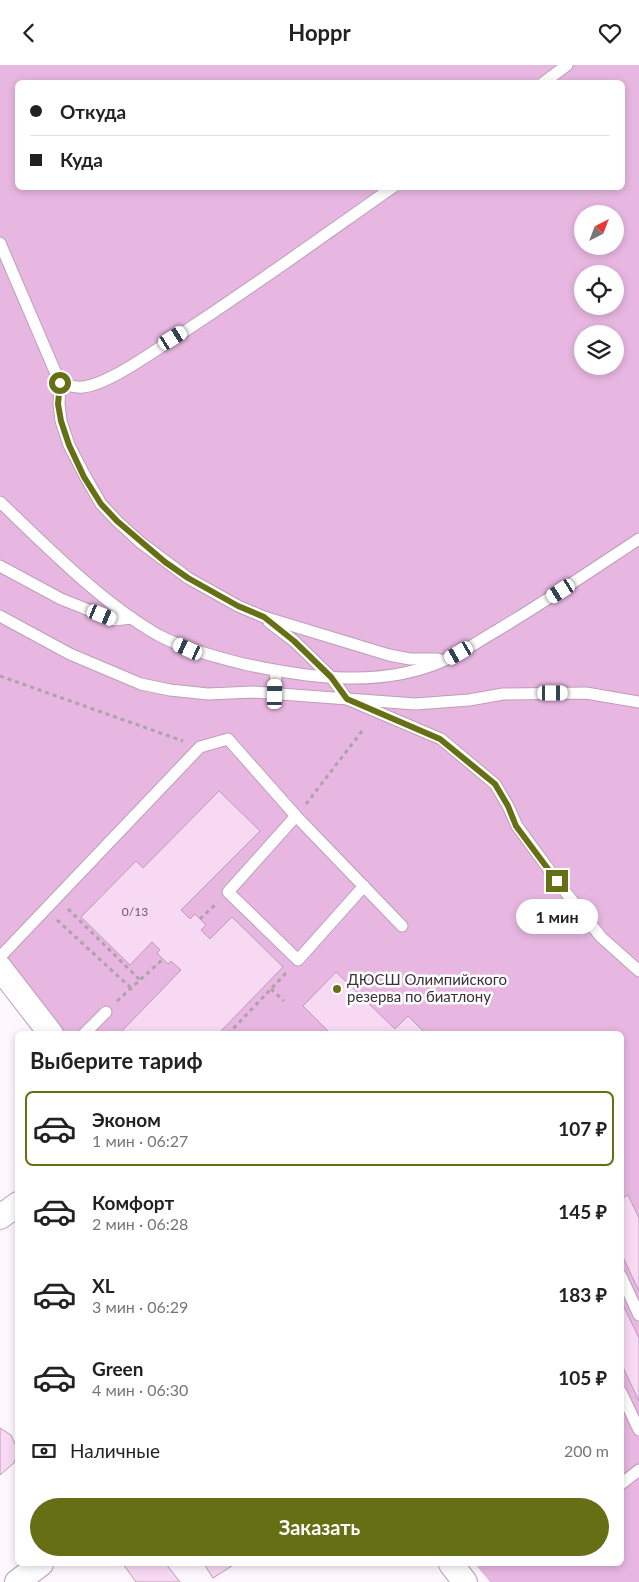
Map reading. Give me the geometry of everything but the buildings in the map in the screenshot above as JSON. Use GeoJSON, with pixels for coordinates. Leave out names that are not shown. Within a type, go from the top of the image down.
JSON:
{"type":"FeatureCollection","features":[{"type":"Feature","properties":{"kind":"street"},"geometry":{"type":"LineString","coordinates":[[0,968],[49,1031]]}},
{"type":"Feature","properties":{"kind":"street"},"geometry":{"type":"LineString","coordinates":[[0,1217],[15,1206]]}},
{"type":"Feature","properties":{"kind":"street"},"geometry":{"type":"LineString","coordinates":[[17,1582],[38,1566]]}},
{"type":"Feature","properties":{"kind":"street"},"geometry":{"type":"LineString","coordinates":[[453,1566],[465,1582]]}},
{"type":"Feature","properties":{"kind":"lane"},"geometry":{"type":"LineString","coordinates":[[547,80],[567,65]]}},
{"type":"Feature","properties":{"kind":"lane"},"geometry":{"type":"LineString","coordinates":[[60,383],[71,387],[83,387],[125,369],[214,312],[389,190]]}},
{"type":"Feature","properties":{"kind":"lane"},"geometry":{"type":"LineString","coordinates":[[0,243],[60,383],[58,404],[61,421],[69,445],[84,477],[101,504],[117,521],[165,562],[215,594],[264,617],[389,655],[410,659],[447,659]]}},
{"type":"Feature","properties":{"kind":"lane"},"geometry":{"type":"LineString","coordinates":[[0,501],[48,548],[132,618],[159,635],[188,649],[227,660],[276,671],[349,679],[405,673],[447,659],[528,612],[639,539]]}},
{"type":"Feature","properties":{"kind":"lane"},"geometry":{"type":"LineString","coordinates":[[0,566],[61,599],[114,620],[132,618]]}},
{"type":"Feature","properties":{"kind":"lane"},"geometry":{"type":"LineString","coordinates":[[0,616],[70,654],[141,684],[170,691],[208,694],[275,694],[415,704],[469,700],[503,694],[586,693],[639,702]]}},
{"type":"Feature","properties":{"kind":"lane"},"geometry":{"type":"LineString","coordinates":[[264,617],[294,641],[331,677],[347,699],[440,739],[495,784],[508,806],[516,826],[568,894],[602,937],[639,971]]}},
{"type":"Feature","properties":{"kind":"lane"},"geometry":{"type":"LineString","coordinates":[[275,694],[276,671]]}},
{"type":"Feature","properties":{"kind":"lane"},"geometry":{"type":"LineString","coordinates":[[0,957],[200,747],[228,739],[296,816],[402,926]]}},
{"type":"Feature","properties":{"kind":"lane"},"geometry":{"type":"LineString","coordinates":[[296,816],[228,892],[298,961],[364,886]]}},
{"type":"Feature","properties":{"kind":"lane"},"geometry":{"type":"LineString","coordinates":[[87,1031],[106,1011]]}},
{"type":"Feature","properties":{"kind":"lane"},"geometry":{"type":"LineString","coordinates":[[624,1282],[639,1315]]}},
{"type":"Feature","properties":{"kind":"lane"},"geometry":{"type":"LineString","coordinates":[[624,1398],[639,1430]]}},
{"type":"Feature","properties":{"kind":"lane"},"geometry":{"type":"LineString","coordinates":[[624,1482],[639,1470]]}},
{"type":"Feature","properties":{"kind":"path"},"geometry":{"type":"LineString","coordinates":[[0,676],[200,747]]}},
{"type":"Feature","properties":{"kind":"path"},"geometry":{"type":"LineString","coordinates":[[296,816],[362,731]]}},
{"type":"Feature","properties":{"kind":"path"},"geometry":{"type":"LineString","coordinates":[[57,898],[140,979]]}},
{"type":"Feature","properties":{"kind":"path"},"geometry":{"type":"LineString","coordinates":[[46,909],[131,988]]}},
{"type":"Feature","properties":{"kind":"path"},"geometry":{"type":"LineString","coordinates":[[106,1011],[163,959]]}},
{"type":"Feature","properties":{"kind":"path"},"geometry":{"type":"LineString","coordinates":[[231,1031],[298,961]]}},
{"type":"Feature","properties":{"kind":"path"},"geometry":{"type":"LineString","coordinates":[[271,989],[284,1001]]}},
{"type":"Feature","properties":{"kind":"shaded area"},"geometry":{"type":"Polygon","coordinates":[[[0,65],[639,65],[639,1582],[490,1582],[477,1566],[624,1566],[624,1031],[56,1031],[0,954],[0,65]]]}},
{"type":"Feature","properties":{"kind":"place","name":"ДЮСШ Олимпийского резерва по биатлону"},"geometry":{"type":"Point","coordinates":[337,989]}},
{"type":"Feature","properties":{"kind":"route"},"geometry":{"type":"LineString","coordinates":[[60,383],[58,404],[61,421],[69,445],[84,477],[101,504],[117,521],[140,542],[188,578],[238,606],[264,617],[294,641],[331,677],[347,699],[440,739],[495,784],[508,806],[516,826],[557,881]]}}]}
